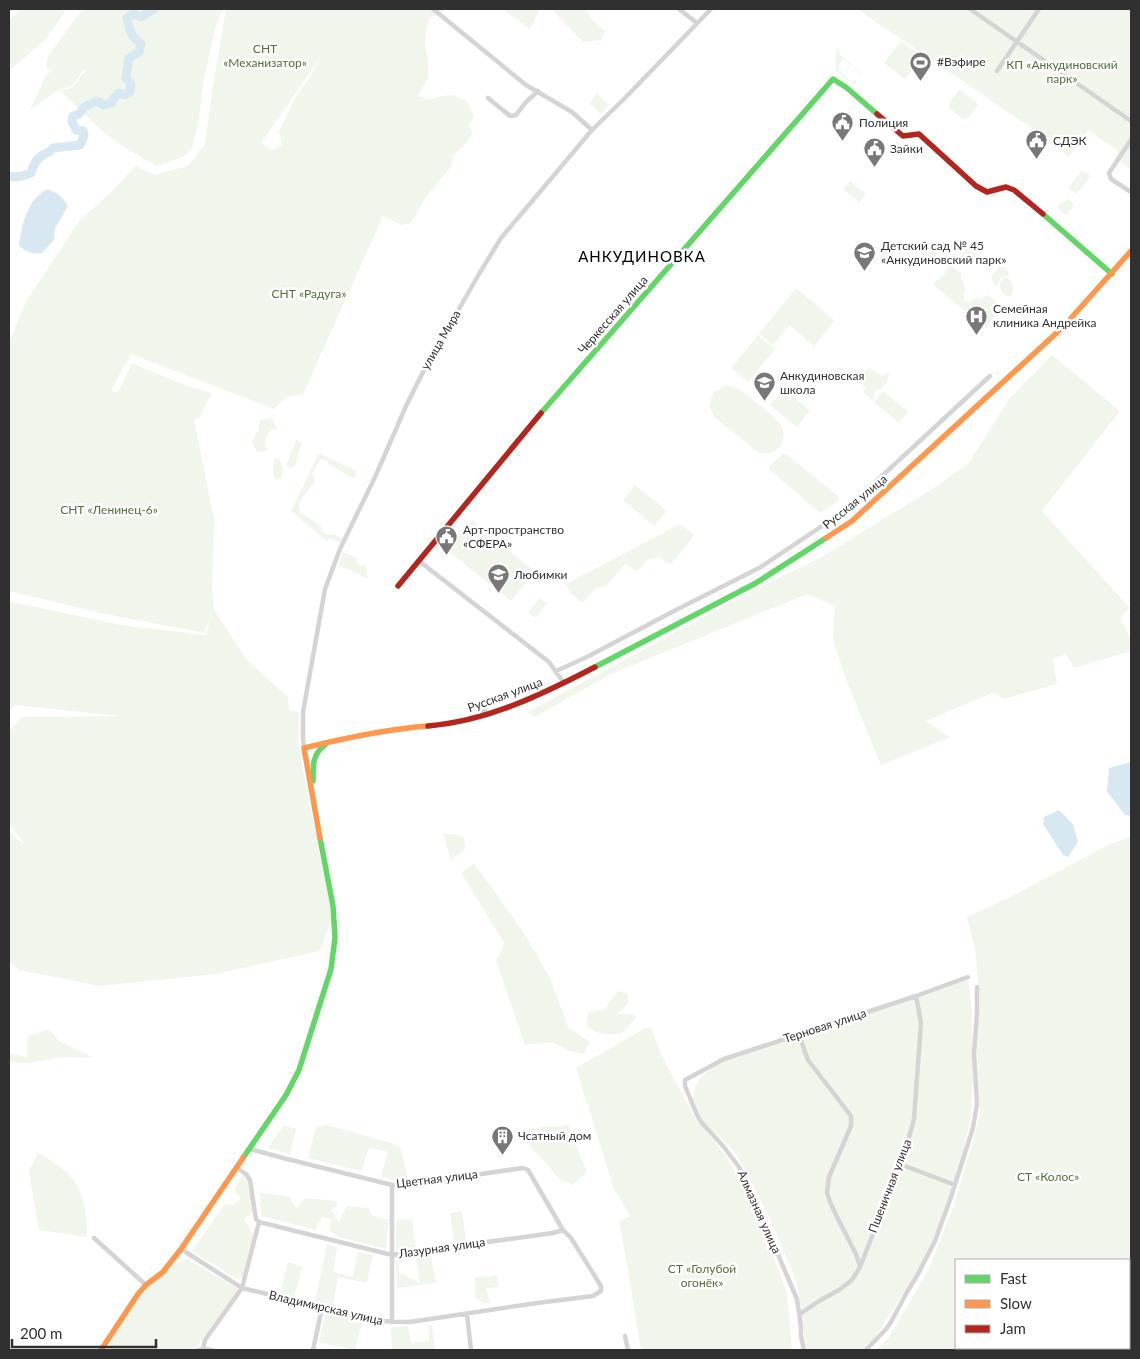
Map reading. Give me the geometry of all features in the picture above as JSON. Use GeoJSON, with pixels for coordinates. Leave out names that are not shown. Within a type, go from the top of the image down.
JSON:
{"type":"FeatureCollection","features":[{"type":"Feature","properties":{"kind":"street"},"geometry":{"type":"LineString","coordinates":[[433,9],[526,85],[572,112],[592,130]]}},
{"type":"Feature","properties":{"kind":"street"},"geometry":{"type":"LineString","coordinates":[[679,9],[697,23]]}},
{"type":"Feature","properties":{"kind":"street","name":"улица Мира"},"geometry":{"type":"LineString","coordinates":[[304,748],[305,702],[324,589],[340,549],[423,372],[501,238],[592,130],[710,9]]}},
{"type":"Feature","properties":{"kind":"street"},"geometry":{"type":"LineString","coordinates":[[970,9],[1131,121]]}},
{"type":"Feature","properties":{"kind":"street"},"geometry":{"type":"LineString","coordinates":[[998,71],[1039,9]]}},
{"type":"Feature","properties":{"kind":"street","name":"Черкесская улица"},"geometry":{"type":"LineString","coordinates":[[398,586],[517,441],[833,79],[847,88],[903,136],[919,134],[976,186],[987,192],[1006,187],[1014,190],[1112,274]]}},
{"type":"Feature","properties":{"kind":"street"},"geometry":{"type":"LineString","coordinates":[[488,98],[510,116],[513,116],[538,92]]}},
{"type":"Feature","properties":{"kind":"street"},"geometry":{"type":"LineString","coordinates":[[1131,140],[1109,173],[1111,179],[1131,192]]}},
{"type":"Feature","properties":{"kind":"street","name":"Русская улица"},"geometry":{"type":"LineString","coordinates":[[304,748],[334,740],[452,723],[484,715],[536,696],[564,683],[756,583],[852,521],[1064,326],[1112,274],[1131,250]]}},
{"type":"Feature","properties":{"kind":"street"},"geometry":{"type":"LineString","coordinates":[[556,671],[587,657],[761,567],[843,512],[990,376]]}},
{"type":"Feature","properties":{"kind":"street"},"geometry":{"type":"LineString","coordinates":[[419,561],[549,662],[564,683]]}},
{"type":"Feature","properties":{"kind":"street"},"geometry":{"type":"LineString","coordinates":[[484,715],[486,706],[508,693]]}},
{"type":"Feature","properties":{"kind":"street"},"geometry":{"type":"LineString","coordinates":[[312,793],[314,758],[321,747],[334,740]]}},
{"type":"Feature","properties":{"kind":"street"},"geometry":{"type":"LineString","coordinates":[[102,1350],[132,1301],[146,1285],[163,1272],[181,1249],[286,1095],[299,1070],[323,997],[333,957],[335,938],[333,906],[304,748]]}},
{"type":"Feature","properties":{"kind":"street","name":"Терновая улица"},"geometry":{"type":"LineString","coordinates":[[685,1086],[685,1080],[724,1059],[968,977]]}},
{"type":"Feature","properties":{"kind":"street"},"geometry":{"type":"LineString","coordinates":[[866,1350],[891,1322],[927,1258],[955,1185],[973,1128],[977,1104],[974,1054],[977,987]]}},
{"type":"Feature","properties":{"kind":"street","name":"Пшеничная улица"},"geometry":{"type":"LineString","coordinates":[[800,1314],[852,1280],[860,1267],[905,1152],[914,1118],[918,1079],[921,1023],[916,996]]}},
{"type":"Feature","properties":{"kind":"street"},"geometry":{"type":"LineString","coordinates":[[799,1035],[808,1060],[851,1116],[851,1126],[829,1177],[827,1192],[837,1217],[856,1254],[860,1267]]}},
{"type":"Feature","properties":{"kind":"street","name":"Алмазная улица"},"geometry":{"type":"LineString","coordinates":[[685,1086],[701,1122],[732,1156],[744,1175],[760,1208],[795,1293],[800,1314],[800,1336],[804,1350]]}},
{"type":"Feature","properties":{"kind":"street","name":"Цветная улица"},"geometry":{"type":"LineString","coordinates":[[250,1149],[287,1160],[392,1185],[404,1185],[524,1168],[528,1170],[563,1230]]}},
{"type":"Feature","properties":{"kind":"street"},"geometry":{"type":"LineString","coordinates":[[900,1164],[955,1185]]}},
{"type":"Feature","properties":{"kind":"street"},"geometry":{"type":"LineString","coordinates":[[212,1350],[200,1350],[204,1340],[242,1288],[259,1222],[256,1219],[250,1180],[246,1174],[237,1168]]}},
{"type":"Feature","properties":{"kind":"street"},"geometry":{"type":"LineString","coordinates":[[392,1185],[392,1322]]}},
{"type":"Feature","properties":{"kind":"street","name":"Лазурная улица"},"geometry":{"type":"LineString","coordinates":[[259,1222],[392,1255],[553,1233],[563,1230]]}},
{"type":"Feature","properties":{"kind":"street","name":"Владимирская улица"},"geometry":{"type":"LineString","coordinates":[[181,1249],[242,1288],[377,1321],[410,1322],[593,1296],[601,1291],[601,1286],[571,1238],[563,1230]]}},
{"type":"Feature","properties":{"kind":"street"},"geometry":{"type":"LineString","coordinates":[[94,1238],[146,1285]]}},
{"type":"Feature","properties":{"kind":"street"},"geometry":{"type":"LineString","coordinates":[[313,1350],[322,1308]]}},
{"type":"Feature","properties":{"kind":"street"},"geometry":{"type":"LineString","coordinates":[[466,1314],[471,1350]]}},
{"type":"Feature","properties":{"kind":"street"},"geometry":{"type":"LineString","coordinates":[[625,1336],[628,1350]]}},
{"type":"Feature","properties":{"kind":"green space"},"geometry":{"type":"Polygon","coordinates":[[[20,9],[67,9],[45,40],[9,71],[9,20],[20,9]]]}},
{"type":"Feature","properties":{"kind":"green space"},"geometry":{"type":"Polygon","coordinates":[[[83,9],[151,9],[141,15],[132,12],[126,18],[129,35],[139,45],[138,51],[130,56],[126,66],[125,79],[129,84],[128,91],[124,93],[118,92],[110,101],[105,103],[97,99],[83,105],[80,110],[61,91],[73,87],[84,69],[72,86],[57,91],[30,110],[46,75],[50,72],[54,73],[46,67],[48,56],[83,9]]]}},
{"type":"Feature","properties":{"kind":"green space"},"geometry":{"type":"Polygon","coordinates":[[[156,9],[223,9],[216,26],[203,83],[198,126],[192,148],[183,157],[157,166],[117,142],[83,112],[85,109],[98,103],[104,106],[112,104],[120,95],[131,94],[133,83],[128,77],[131,58],[139,54],[143,44],[133,33],[129,18],[133,16],[141,18],[156,9]]]}},
{"type":"Feature","properties":{"kind":"green space"},"geometry":{"type":"Polygon","coordinates":[[[226,9],[447,9],[430,18],[426,30],[425,44],[428,78],[418,96],[430,100],[440,96],[453,95],[467,101],[474,116],[468,126],[473,133],[463,147],[453,155],[451,167],[426,197],[411,223],[402,225],[383,216],[303,394],[287,397],[274,409],[131,354],[111,390],[118,393],[132,363],[184,385],[212,393],[199,418],[196,418],[194,421],[214,519],[212,587],[214,610],[246,659],[288,697],[289,710],[299,713],[298,744],[329,901],[331,921],[320,951],[215,974],[100,986],[19,970],[9,961],[9,832],[26,846],[9,824],[9,731],[22,717],[120,716],[15,705],[9,712],[9,601],[120,625],[205,635],[213,613],[204,633],[101,613],[9,591],[9,342],[27,300],[80,220],[136,166],[155,175],[188,166],[205,144],[226,9]],[[320,58],[261,143],[273,151],[282,144],[279,131],[296,96],[310,77],[320,58]]]}},
{"type":"Feature","properties":{"kind":"green space"},"geometry":{"type":"Polygon","coordinates":[[[502,9],[540,9],[530,29],[502,9]]]}},
{"type":"Feature","properties":{"kind":"green space"},"geometry":{"type":"Polygon","coordinates":[[[551,9],[586,9],[590,18],[605,32],[601,40],[583,42],[551,9]]]}},
{"type":"Feature","properties":{"kind":"green space","name":"КП «Анкудиновский парк»"},"geometry":{"type":"Polygon","coordinates":[[[857,9],[1131,9],[1131,170],[1115,158],[1119,152],[1088,130],[1069,157],[1030,127],[857,9]]]}},
{"type":"Feature","properties":{"kind":"green space"},"geometry":{"type":"Polygon","coordinates":[[[901,41],[922,57],[905,79],[884,63],[901,41]]]}},
{"type":"Feature","properties":{"kind":"green space"},"geometry":{"type":"Polygon","coordinates":[[[836,49],[840,51],[839,54],[861,73],[843,59],[838,66],[840,68],[839,71],[853,83],[857,82],[854,85],[835,70],[836,49]]]}},
{"type":"Feature","properties":{"kind":"green space"},"geometry":{"type":"Polygon","coordinates":[[[960,89],[979,105],[967,119],[963,119],[949,108],[949,102],[960,89]]]}},
{"type":"Feature","properties":{"kind":"green space"},"geometry":{"type":"Polygon","coordinates":[[[597,94],[609,105],[601,114],[589,103],[597,94]]]}},
{"type":"Feature","properties":{"kind":"green space"},"geometry":{"type":"Polygon","coordinates":[[[1082,170],[1091,176],[1076,194],[1068,188],[1082,170]]]}},
{"type":"Feature","properties":{"kind":"green space"},"geometry":{"type":"Polygon","coordinates":[[[850,181],[866,194],[859,202],[843,189],[850,181]]]}},
{"type":"Feature","properties":{"kind":"green space"},"geometry":{"type":"Polygon","coordinates":[[[1069,199],[1073,203],[1073,207],[1065,215],[1059,210],[1058,205],[1069,199]]]}},
{"type":"Feature","properties":{"kind":"green space"},"geometry":{"type":"Polygon","coordinates":[[[972,243],[980,250],[967,265],[959,258],[972,243]]]}},
{"type":"Feature","properties":{"kind":"green space"},"geometry":{"type":"Polygon","coordinates":[[[920,246],[925,246],[931,251],[933,248],[937,251],[936,261],[930,264],[927,263],[918,252],[920,246]]]}},
{"type":"Feature","properties":{"kind":"green space"},"geometry":{"type":"Polygon","coordinates":[[[952,266],[962,274],[961,278],[966,289],[963,294],[965,301],[970,302],[973,299],[980,299],[988,295],[1003,308],[987,326],[982,325],[934,286],[934,283],[945,274],[945,270],[952,266]]]}},
{"type":"Feature","properties":{"kind":"green space"},"geometry":{"type":"Polygon","coordinates":[[[999,267],[1005,267],[1009,274],[1008,276],[1001,277],[997,286],[995,286],[991,277],[999,267]]]}},
{"type":"Feature","properties":{"kind":"green space"},"geometry":{"type":"Polygon","coordinates":[[[1004,277],[1009,279],[1013,285],[1013,293],[1009,297],[1003,293],[1000,287],[1000,282],[1004,277]]]}},
{"type":"Feature","properties":{"kind":"green space"},"geometry":{"type":"Polygon","coordinates":[[[796,288],[835,321],[814,346],[789,325],[773,345],[759,334],[796,288]]]}},
{"type":"Feature","properties":{"kind":"green space"},"geometry":{"type":"Polygon","coordinates":[[[758,335],[775,349],[748,382],[731,368],[758,335]]]}},
{"type":"Feature","properties":{"kind":"green space"},"geometry":{"type":"Polygon","coordinates":[[[1052,355],[1120,411],[1042,511],[1130,608],[1120,618],[1131,640],[1131,651],[1074,668],[1066,654],[1053,659],[1057,684],[1004,699],[994,692],[926,721],[950,737],[881,765],[847,682],[833,640],[835,606],[807,594],[611,674],[535,717],[528,712],[750,592],[822,557],[937,486],[969,463],[1009,399],[1052,355]]]}},
{"type":"Feature","properties":{"kind":"green space"},"geometry":{"type":"Polygon","coordinates":[[[870,368],[883,376],[887,373],[889,374],[885,385],[875,391],[873,401],[863,392],[866,388],[858,381],[863,372],[870,368]]]}},
{"type":"Feature","properties":{"kind":"green space"},"geometry":{"type":"Polygon","coordinates":[[[727,385],[742,392],[775,418],[783,429],[782,442],[778,448],[770,452],[759,453],[714,417],[709,405],[714,392],[727,385]]]}},
{"type":"Feature","properties":{"kind":"green space"},"geometry":{"type":"Polygon","coordinates":[[[784,389],[810,411],[797,427],[770,405],[784,389]]]}},
{"type":"Feature","properties":{"kind":"green space"},"geometry":{"type":"Polygon","coordinates":[[[883,391],[908,412],[899,423],[874,402],[883,391]]]}},
{"type":"Feature","properties":{"kind":"green space"},"geometry":{"type":"Polygon","coordinates":[[[272,418],[277,429],[270,430],[265,441],[267,451],[257,452],[252,441],[259,429],[260,420],[272,418]]]}},
{"type":"Feature","properties":{"kind":"green space"},"geometry":{"type":"Polygon","coordinates":[[[296,440],[302,442],[295,466],[288,468],[286,465],[296,440]]]}},
{"type":"Feature","properties":{"kind":"green space"},"geometry":{"type":"Polygon","coordinates":[[[319,453],[357,471],[354,479],[328,464],[328,461],[321,459],[312,473],[315,481],[299,503],[300,513],[319,524],[322,528],[321,531],[342,538],[341,543],[330,538],[327,541],[291,511],[319,453]]]}},
{"type":"Feature","properties":{"kind":"green space"},"geometry":{"type":"Polygon","coordinates":[[[783,454],[786,454],[838,496],[838,501],[820,513],[769,469],[769,466],[783,454]]]}},
{"type":"Feature","properties":{"kind":"green space"},"geometry":{"type":"Polygon","coordinates":[[[279,458],[283,470],[281,479],[275,480],[273,472],[274,459],[279,458]]]}},
{"type":"Feature","properties":{"kind":"green space"},"geometry":{"type":"Polygon","coordinates":[[[635,485],[667,511],[654,526],[623,500],[635,485]]]}},
{"type":"Feature","properties":{"kind":"green space"},"geometry":{"type":"Polygon","coordinates":[[[472,520],[535,572],[511,601],[447,550],[472,520]]]}},
{"type":"Feature","properties":{"kind":"green space"},"geometry":{"type":"Polygon","coordinates":[[[678,525],[682,525],[693,534],[693,537],[671,564],[659,557],[651,558],[636,571],[625,564],[606,586],[597,588],[583,602],[570,593],[566,584],[678,525]]]}},
{"type":"Feature","properties":{"kind":"green space"},"geometry":{"type":"Polygon","coordinates":[[[343,552],[357,558],[356,563],[366,567],[368,579],[339,565],[343,552]]]}},
{"type":"Feature","properties":{"kind":"green space"},"geometry":{"type":"Polygon","coordinates":[[[540,598],[547,603],[535,618],[528,612],[540,598]]]}},
{"type":"Feature","properties":{"kind":"green space"},"geometry":{"type":"Polygon","coordinates":[[[443,834],[454,834],[464,837],[465,849],[451,860],[443,834]]]}},
{"type":"Feature","properties":{"kind":"green space","name":"СТ «Колос»"},"geometry":{"type":"Polygon","coordinates":[[[1131,836],[1131,1350],[876,1350],[888,1339],[929,1269],[956,1199],[980,1116],[977,1053],[980,999],[975,948],[967,917],[1016,894],[1104,847],[1131,836]]]}},
{"type":"Feature","properties":{"kind":"green space"},"geometry":{"type":"Polygon","coordinates":[[[474,863],[524,933],[550,978],[568,1027],[590,1042],[584,1054],[570,1051],[551,1042],[525,1045],[496,960],[505,944],[461,873],[474,863]]]}},
{"type":"Feature","properties":{"kind":"green space"},"geometry":{"type":"Polygon","coordinates":[[[968,977],[972,1012],[973,1082],[971,1116],[964,1149],[945,1210],[926,1257],[875,1338],[863,1350],[807,1350],[797,1288],[777,1235],[737,1156],[697,1113],[694,1105],[694,1090],[704,1074],[724,1059],[968,977]]]}},
{"type":"Feature","properties":{"kind":"green space"},"geometry":{"type":"Polygon","coordinates":[[[618,991],[627,993],[629,1002],[618,1014],[631,1014],[637,1017],[621,1034],[602,1034],[586,1025],[589,1012],[604,1010],[618,991]]]}},
{"type":"Feature","properties":{"kind":"green space","name":"СТ «Голубой огонёк»"},"geometry":{"type":"Polygon","coordinates":[[[645,1028],[651,1028],[662,1056],[694,1116],[725,1155],[757,1212],[787,1293],[792,1350],[641,1350],[619,1222],[630,1216],[614,1189],[576,1068],[645,1028]]]}},
{"type":"Feature","properties":{"kind":"green space"},"geometry":{"type":"Polygon","coordinates":[[[49,1029],[59,1041],[94,1058],[61,1057],[30,1063],[9,1062],[9,1053],[27,1057],[27,1036],[49,1029]]]}},
{"type":"Feature","properties":{"kind":"green space"},"geometry":{"type":"Polygon","coordinates":[[[284,1125],[296,1129],[290,1154],[268,1148],[284,1125]]]}},
{"type":"Feature","properties":{"kind":"green space"},"geometry":{"type":"Polygon","coordinates":[[[326,1125],[392,1143],[400,1147],[408,1177],[394,1180],[381,1176],[388,1152],[369,1148],[361,1171],[308,1158],[316,1127],[326,1125]]]}},
{"type":"Feature","properties":{"kind":"green space"},"geometry":{"type":"Polygon","coordinates":[[[568,1125],[587,1172],[573,1185],[560,1180],[519,1133],[545,1126],[568,1125]]]}},
{"type":"Feature","properties":{"kind":"green space"},"geometry":{"type":"Polygon","coordinates":[[[38,1153],[63,1169],[78,1186],[85,1208],[87,1237],[39,1230],[29,1171],[38,1153]]]}},
{"type":"Feature","properties":{"kind":"green space"},"geometry":{"type":"Polygon","coordinates":[[[244,1173],[250,1181],[253,1212],[244,1219],[253,1235],[243,1277],[237,1279],[192,1251],[224,1205],[234,1204],[241,1199],[234,1190],[244,1173]]]}},
{"type":"Feature","properties":{"kind":"green space"},"geometry":{"type":"Polygon","coordinates":[[[260,1193],[288,1196],[297,1209],[305,1198],[336,1201],[338,1204],[331,1211],[339,1221],[347,1206],[369,1208],[371,1215],[389,1220],[386,1249],[339,1237],[330,1231],[331,1219],[322,1217],[315,1230],[261,1216],[260,1193]]]}},
{"type":"Feature","properties":{"kind":"green space"},"geometry":{"type":"Polygon","coordinates":[[[462,1211],[466,1240],[454,1242],[450,1213],[462,1211]]]}},
{"type":"Feature","properties":{"kind":"green space"},"geometry":{"type":"Polygon","coordinates":[[[412,1219],[416,1249],[396,1250],[396,1220],[412,1219]]]}},
{"type":"Feature","properties":{"kind":"green space"},"geometry":{"type":"Polygon","coordinates":[[[327,1244],[337,1247],[333,1272],[353,1277],[358,1252],[373,1255],[367,1283],[338,1277],[333,1305],[315,1301],[327,1244]]]}},
{"type":"Feature","properties":{"kind":"green space"},"geometry":{"type":"Polygon","coordinates":[[[431,1256],[436,1283],[397,1288],[396,1261],[398,1261],[399,1272],[420,1283],[416,1258],[431,1256]]]}},
{"type":"Feature","properties":{"kind":"green space"},"geometry":{"type":"Polygon","coordinates":[[[187,1259],[240,1290],[196,1348],[191,1350],[121,1350],[120,1348],[120,1350],[111,1350],[112,1339],[117,1329],[142,1294],[170,1267],[187,1259]]]}},
{"type":"Feature","properties":{"kind":"green space"},"geometry":{"type":"Polygon","coordinates":[[[288,1262],[303,1267],[294,1297],[280,1294],[288,1262]]]}},
{"type":"Feature","properties":{"kind":"green space"},"geometry":{"type":"Polygon","coordinates":[[[497,1275],[499,1287],[486,1288],[490,1303],[483,1303],[475,1297],[475,1278],[497,1275]]]}},
{"type":"Feature","properties":{"kind":"green space"},"geometry":{"type":"Polygon","coordinates":[[[325,1314],[362,1322],[355,1350],[319,1342],[325,1314]]]}},
{"type":"Feature","properties":{"kind":"green space"},"geometry":{"type":"Polygon","coordinates":[[[428,1325],[432,1325],[435,1350],[392,1350],[391,1327],[408,1326],[411,1343],[429,1341],[428,1325]]]}},
{"type":"Feature","properties":{"kind":"shaded area"},"geometry":{"type":"Polygon","coordinates":[[[48,189],[58,194],[64,200],[67,208],[55,228],[54,240],[42,253],[29,252],[19,245],[24,221],[35,199],[48,189]]]}},
{"type":"Feature","properties":{"kind":"shaded area"},"geometry":{"type":"Polygon","coordinates":[[[1131,762],[1131,813],[1129,816],[1124,814],[1107,791],[1109,768],[1131,762]]]}},
{"type":"Feature","properties":{"kind":"shaded area"},"geometry":{"type":"Polygon","coordinates":[[[1059,810],[1073,824],[1078,842],[1068,857],[1063,855],[1043,824],[1044,817],[1059,810]]]}},
{"type":"Feature","properties":{"kind":"waterway"},"geometry":{"type":"LineString","coordinates":[[9,176],[15,177],[31,173],[37,160],[53,148],[80,145],[84,136],[83,131],[76,130],[72,121],[73,116],[79,114],[84,107],[97,101],[104,105],[111,103],[119,93],[125,95],[130,92],[131,84],[126,78],[129,58],[139,52],[141,44],[131,33],[127,18],[133,14],[141,17],[154,9]]}},
{"type":"Feature","properties":{"kind":"traffic: fast"},"geometry":{"type":"LineString","coordinates":[[541,413],[833,79],[847,88],[877,114]]}},
{"type":"Feature","properties":{"kind":"traffic: fast"},"geometry":{"type":"LineString","coordinates":[[1043,214],[1112,274]]}},
{"type":"Feature","properties":{"kind":"traffic: fast"},"geometry":{"type":"LineString","coordinates":[[595,667],[756,583],[826,538]]}},
{"type":"Feature","properties":{"kind":"traffic: fast"},"geometry":{"type":"LineString","coordinates":[[313,781],[315,757],[325,745]]}},
{"type":"Feature","properties":{"kind":"traffic: fast"},"geometry":{"type":"LineString","coordinates":[[243,1158],[286,1095],[299,1070],[331,969],[335,938],[333,906],[320,838]]}},
{"type":"Feature","properties":{"kind":"traffic: slow"},"geometry":{"type":"LineString","coordinates":[[826,538],[852,521],[1064,326],[1131,251]]}},
{"type":"Feature","properties":{"kind":"traffic: slow"},"geometry":{"type":"LineString","coordinates":[[320,838],[304,748],[366,734],[428,726]]}},
{"type":"Feature","properties":{"kind":"traffic: slow"},"geometry":{"type":"LineString","coordinates":[[101,1350],[138,1294],[163,1272],[181,1249],[243,1158]]}},
{"type":"Feature","properties":{"kind":"traffic: jam"},"geometry":{"type":"LineString","coordinates":[[877,114],[903,136],[919,134],[976,186],[987,192],[1006,187],[1014,190],[1043,214]]}},
{"type":"Feature","properties":{"kind":"traffic: jam"},"geometry":{"type":"LineString","coordinates":[[398,586],[541,413]]}},
{"type":"Feature","properties":{"kind":"traffic: jam"},"geometry":{"type":"LineString","coordinates":[[428,726],[472,718],[514,705],[595,667]]}},
{"type":"Feature","properties":{"kind":"place","name":"#Вэфире"},"geometry":{"type":"Point","coordinates":[921,81]}},
{"type":"Feature","properties":{"kind":"place","name":"Полиция"},"geometry":{"type":"Point","coordinates":[843,142]}},
{"type":"Feature","properties":{"kind":"place","name":"СДЭК"},"geometry":{"type":"Point","coordinates":[1037,160]}},
{"type":"Feature","properties":{"kind":"place","name":"Зайки"},"geometry":{"type":"Point","coordinates":[874,168]}},
{"type":"Feature","properties":{"kind":"place","name":"Детский сад № 45 «Анкудиновский парк»"},"geometry":{"type":"Point","coordinates":[865,272]}},
{"type":"Feature","properties":{"kind":"place","name":"Семейная клиника Андрейка"},"geometry":{"type":"Point","coordinates":[977,335]}},
{"type":"Feature","properties":{"kind":"place","name":"Анкудиновская школа"},"geometry":{"type":"Point","coordinates":[764,402]}},
{"type":"Feature","properties":{"kind":"place","name":"Арт-пространство «СФЕРА»"},"geometry":{"type":"Point","coordinates":[447,556]}},
{"type":"Feature","properties":{"kind":"place","name":"Любимки"},"geometry":{"type":"Point","coordinates":[498,594]}},
{"type":"Feature","properties":{"kind":"place","name":"Чсатный дом"},"geometry":{"type":"Point","coordinates":[502,1155]}},
{"type":"Feature","properties":{"kind":"district","name":"АНКУДИНОВКА"},"geometry":{"type":"Point","coordinates":[642,257]}},
{"type":"Feature","properties":{"kind":"park label","name":"СНТ «Механизатор»"},"geometry":{"type":"Point","coordinates":[265,56]}},
{"type":"Feature","properties":{"kind":"park label","name":"СНТ «Радуга»"},"geometry":{"type":"Point","coordinates":[309,294]}},
{"type":"Feature","properties":{"kind":"park label","name":"СНТ «Ленинец-6»"},"geometry":{"type":"Point","coordinates":[109,510]}}]}
